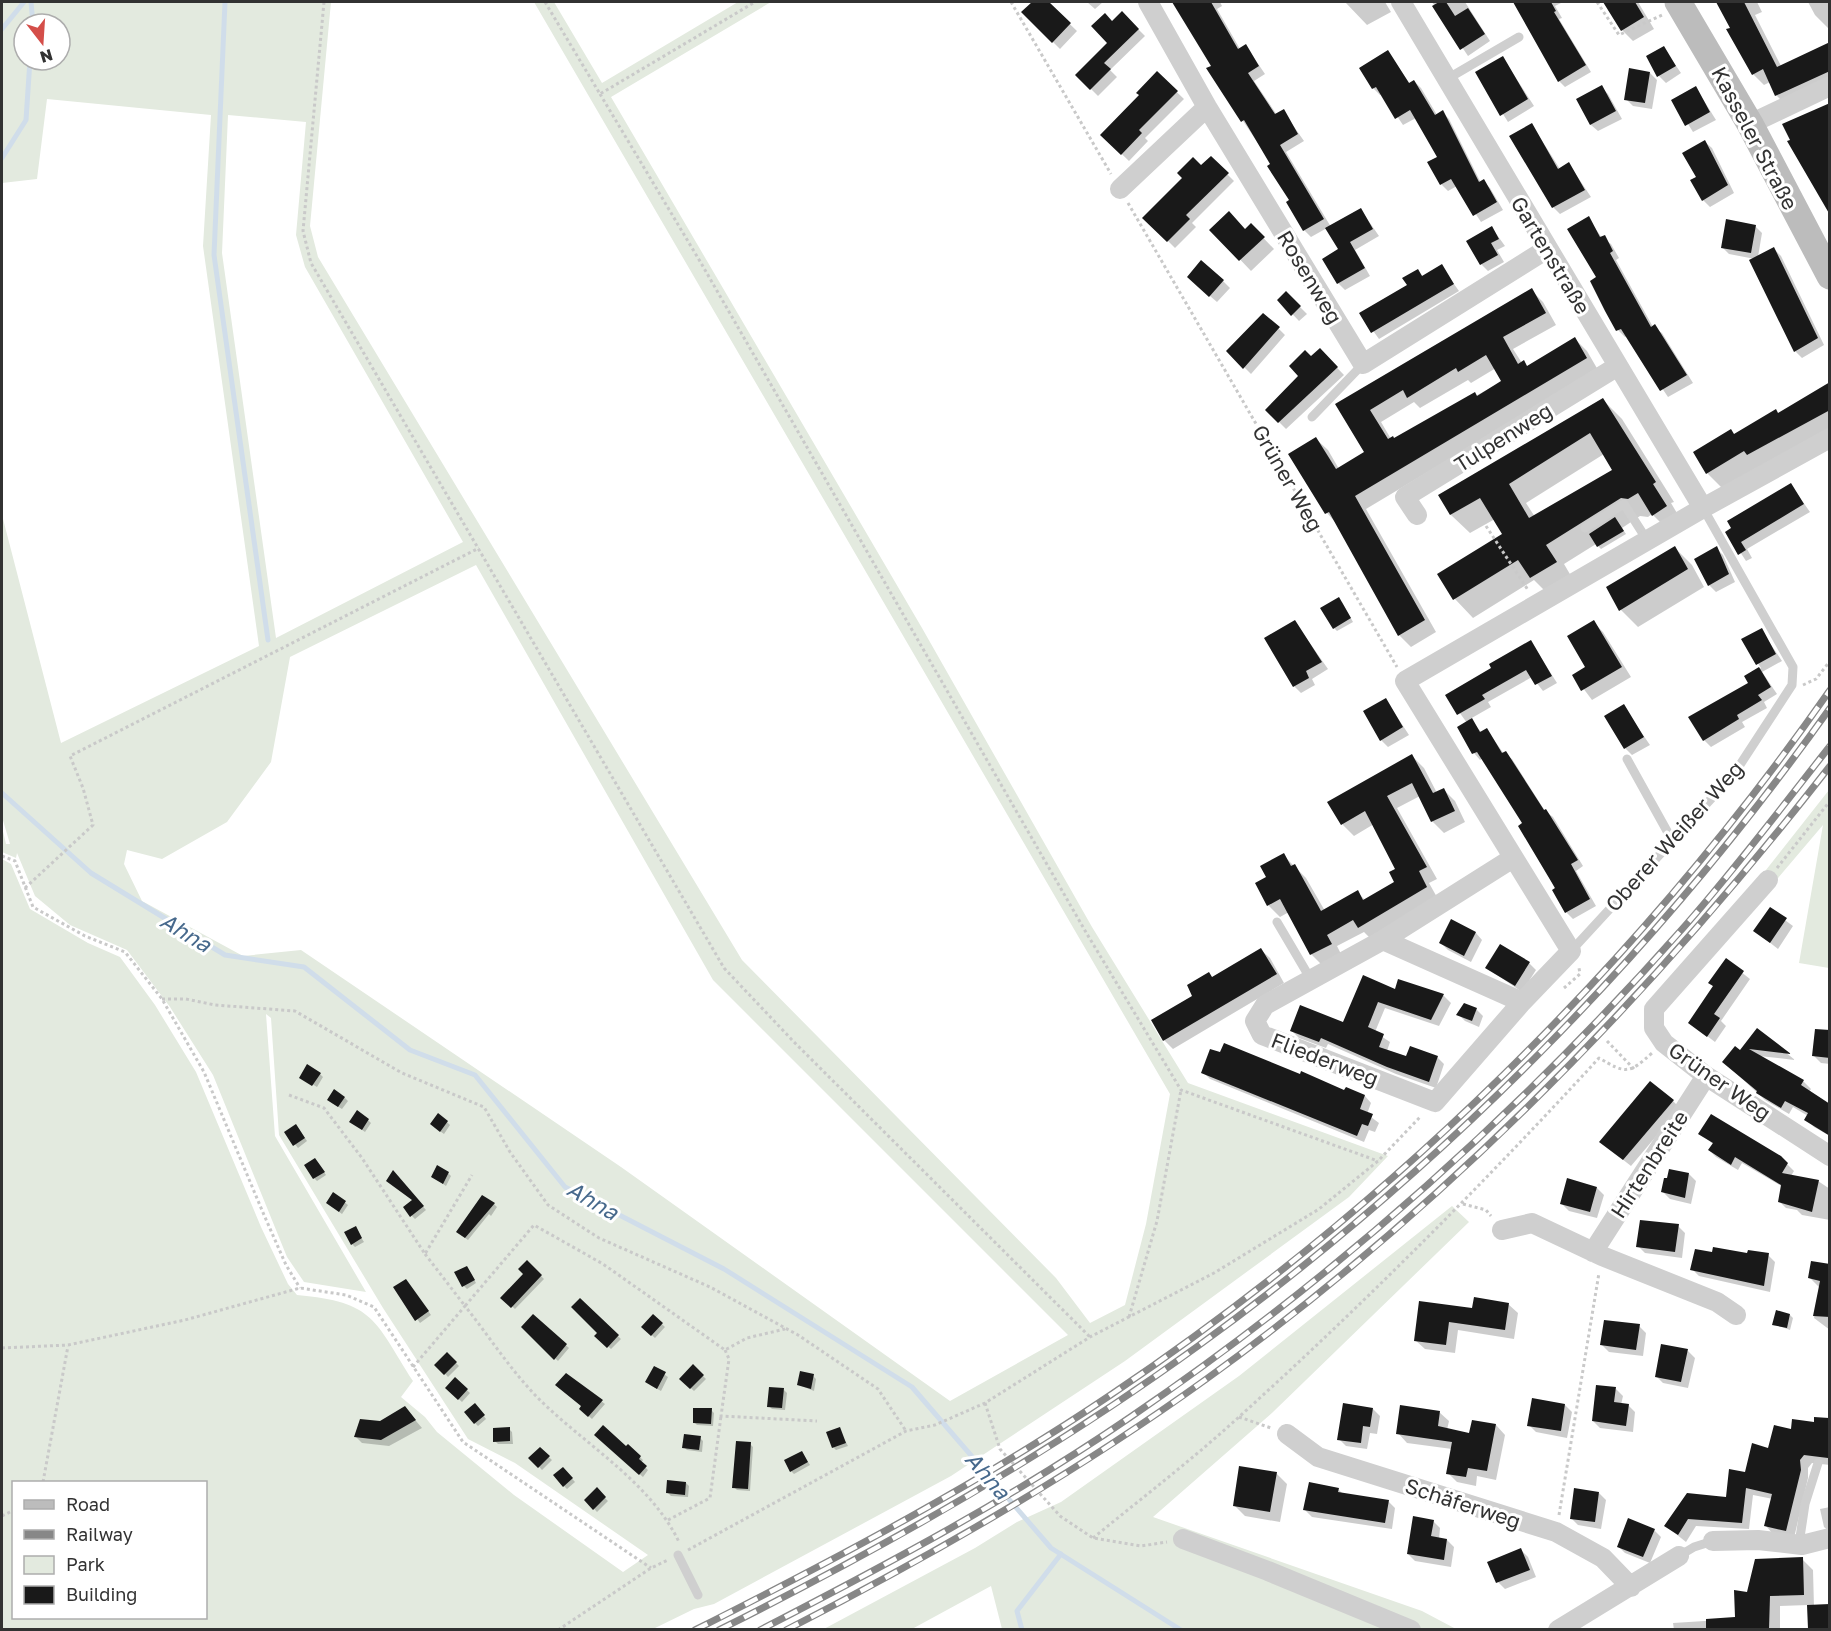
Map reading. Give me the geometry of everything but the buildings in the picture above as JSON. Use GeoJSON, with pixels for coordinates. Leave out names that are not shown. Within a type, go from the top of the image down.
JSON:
{"type":"FeatureCollection","features":[{"type":"Feature","properties":{"kind":"main road","name":"Kasseler Straße"},"geometry":{"type":"LineString","coordinates":[[1680,4],[1750,124],[1830,276]]}},
{"type":"Feature","properties":{"kind":"street","name":"Rosenweg"},"geometry":{"type":"LineString","coordinates":[[1148,2],[1207,107],[1363,364]]}},
{"type":"Feature","properties":{"kind":"street","name":"Gartenstraße"},"geometry":{"type":"LineString","coordinates":[[1401,2],[1703,508]]}},
{"type":"Feature","properties":{"kind":"street"},"geometry":{"type":"LineString","coordinates":[[1750,124],[1830,86]]}},
{"type":"Feature","properties":{"kind":"street"},"geometry":{"type":"LineString","coordinates":[[1120,189],[1207,107]]}},
{"type":"Feature","properties":{"kind":"street"},"geometry":{"type":"LineString","coordinates":[[1363,364],[1547,249]]}},
{"type":"Feature","properties":{"kind":"street","name":"Tulpenweg"},"geometry":{"type":"LineString","coordinates":[[1417,515],[1405,497],[1618,366]]}},
{"type":"Feature","properties":{"kind":"street"},"geometry":{"type":"LineString","coordinates":[[1571,951],[1405,681],[1647,540],[1830,438]]}},
{"type":"Feature","properties":{"kind":"street"},"geometry":{"type":"LineString","coordinates":[[1808,450],[1830,453]]}},
{"type":"Feature","properties":{"kind":"street","name":"Fliederweg"},"geometry":{"type":"LineString","coordinates":[[1435,1102],[1262,1035],[1255,1021],[1265,1005],[1310,978],[1383,940],[1513,858]]}},
{"type":"Feature","properties":{"kind":"street","name":"Grüner Weg"},"geometry":{"type":"LineString","coordinates":[[1768,880],[1654,1009],[1654,1029],[1664,1043],[1706,1076],[1830,1155]]}},
{"type":"Feature","properties":{"kind":"street"},"geometry":{"type":"LineString","coordinates":[[1383,940],[1522,1002]]}},
{"type":"Feature","properties":{"kind":"street","name":"Oberer Weißer Weg"},"geometry":{"type":"LineString","coordinates":[[1435,1102],[1522,1002],[1571,951]]}},
{"type":"Feature","properties":{"kind":"street","name":"Hirtenbreite"},"geometry":{"type":"LineString","coordinates":[[1598,1254],[1706,1076]]}},
{"type":"Feature","properties":{"kind":"street"},"geometry":{"type":"LineString","coordinates":[[1502,1230],[1532,1223],[1598,1254],[1717,1302],[1736,1316]]}},
{"type":"Feature","properties":{"kind":"street","name":"Schäferweg"},"geometry":{"type":"LineString","coordinates":[[1287,1434],[1318,1456],[1556,1532],[1603,1558],[1631,1587]]}},
{"type":"Feature","properties":{"kind":"street"},"geometry":{"type":"LineString","coordinates":[[1183,1539],[1268,1570],[1411,1629]]}},
{"type":"Feature","properties":{"kind":"street"},"geometry":{"type":"LineString","coordinates":[[1713,1541],[1758,1540],[1799,1544],[1830,1539]]}},
{"type":"Feature","properties":{"kind":"street"},"geometry":{"type":"LineString","coordinates":[[1558,1629],[1679,1556]]}},
{"type":"Feature","properties":{"kind":"lane"},"geometry":{"type":"LineString","coordinates":[[1447,79],[1519,37]]}},
{"type":"Feature","properties":{"kind":"lane"},"geometry":{"type":"LineString","coordinates":[[1312,417],[1363,364]]}},
{"type":"Feature","properties":{"kind":"lane"},"geometry":{"type":"LineString","coordinates":[[1585,528],[1624,504],[1647,540]]}},
{"type":"Feature","properties":{"kind":"lane"},"geometry":{"type":"LineString","coordinates":[[1703,508],[1793,667],[1792,685]]}},
{"type":"Feature","properties":{"kind":"lane","name":"Oberer Weißer Weg"},"geometry":{"type":"LineString","coordinates":[[1571,951],[1734,774],[1792,685]]}},
{"type":"Feature","properties":{"kind":"lane"},"geometry":{"type":"LineString","coordinates":[[1627,759],[1672,840]]}},
{"type":"Feature","properties":{"kind":"lane"},"geometry":{"type":"LineString","coordinates":[[1277,922],[1310,978]]}},
{"type":"Feature","properties":{"kind":"lane"},"geometry":{"type":"LineString","coordinates":[[1799,1544],[1805,1504],[1818,1463]]}},
{"type":"Feature","properties":{"kind":"lane"},"geometry":{"type":"LineString","coordinates":[[1679,1556],[1694,1547],[1713,1541]]}},
{"type":"Feature","properties":{"kind":"lane"},"geometry":{"type":"LineString","coordinates":[[678,1555],[698,1595]]}},
{"type":"Feature","properties":{"kind":"path"},"geometry":{"type":"LineString","coordinates":[[324,2],[303,231],[311,263],[724,968],[794,1042],[1090,1337]]}},
{"type":"Feature","properties":{"kind":"path"},"geometry":{"type":"LineString","coordinates":[[545,2],[702,262],[1087,934],[1181,1090],[1378,1161]]}},
{"type":"Feature","properties":{"kind":"path"},"geometry":{"type":"LineString","coordinates":[[600,94],[755,2]]}},
{"type":"Feature","properties":{"kind":"path","name":"Grüner Weg"},"geometry":{"type":"LineString","coordinates":[[1011,2],[1405,681]]}},
{"type":"Feature","properties":{"kind":"path"},"geometry":{"type":"LineString","coordinates":[[1597,2],[1618,35],[1680,4]]}},
{"type":"Feature","properties":{"kind":"path"},"geometry":{"type":"LineString","coordinates":[[1486,526],[1537,604]]}},
{"type":"Feature","properties":{"kind":"path"},"geometry":{"type":"LineString","coordinates":[[25,888],[93,825],[83,788],[70,756],[479,548]]}},
{"type":"Feature","properties":{"kind":"path"},"geometry":{"type":"LineString","coordinates":[[1792,685],[1804,685],[1816,679],[1830,661]]}},
{"type":"Feature","properties":{"kind":"path"},"geometry":{"type":"LineString","coordinates":[[1768,880],[1830,801]]}},
{"type":"Feature","properties":{"kind":"path"},"geometry":{"type":"LineString","coordinates":[[2,856],[15,861],[33,907],[85,936],[125,952],[162,999],[204,1072],[286,1265],[300,1288]]}},
{"type":"Feature","properties":{"kind":"path"},"geometry":{"type":"LineString","coordinates":[[1564,988],[1580,974]]}},
{"type":"Feature","properties":{"kind":"path"},"geometry":{"type":"LineString","coordinates":[[162,999],[186,999],[215,1005],[295,1011],[402,1073],[484,1107],[510,1152],[548,1205],[599,1238],[710,1287],[787,1329],[879,1389],[906,1431]]}},
{"type":"Feature","properties":{"kind":"path"},"geometry":{"type":"LineString","coordinates":[[1607,1041],[1634,1070]]}},
{"type":"Feature","properties":{"kind":"path"},"geometry":{"type":"LineString","coordinates":[[1093,1538],[1239,1417],[1463,1204],[1599,1058],[1620,1071],[1634,1070],[1664,1043]]}},
{"type":"Feature","properties":{"kind":"path"},"geometry":{"type":"LineString","coordinates":[[1129,1317],[1157,1221],[1181,1090]]}},
{"type":"Feature","properties":{"kind":"path"},"geometry":{"type":"LineString","coordinates":[[289,1095],[324,1108],[362,1158],[425,1254],[535,1395],[638,1486],[668,1520],[676,1536]]}},
{"type":"Feature","properties":{"kind":"path"},"geometry":{"type":"LineString","coordinates":[[558,1629],[651,1568],[906,1431],[935,1425],[985,1403],[1090,1337],[1214,1273],[1319,1209],[1378,1161],[1435,1102]]}},
{"type":"Feature","properties":{"kind":"path"},"geometry":{"type":"LineString","coordinates":[[425,1254],[472,1175]]}},
{"type":"Feature","properties":{"kind":"path"},"geometry":{"type":"LineString","coordinates":[[1463,1204],[1486,1210],[1502,1230]]}},
{"type":"Feature","properties":{"kind":"path"},"geometry":{"type":"LineString","coordinates":[[413,1368],[534,1225],[603,1264],[725,1350],[729,1359],[710,1498],[668,1520]]}},
{"type":"Feature","properties":{"kind":"path"},"geometry":{"type":"LineString","coordinates":[[1556,1532],[1598,1254]]}},
{"type":"Feature","properties":{"kind":"path"},"geometry":{"type":"LineString","coordinates":[[2,1348],[68,1345],[185,1320],[300,1288],[346,1295],[374,1307],[463,1442],[651,1568]]}},
{"type":"Feature","properties":{"kind":"path"},"geometry":{"type":"LineString","coordinates":[[725,1350],[747,1338],[787,1329]]}},
{"type":"Feature","properties":{"kind":"path"},"geometry":{"type":"LineString","coordinates":[[43,1481],[68,1345]]}},
{"type":"Feature","properties":{"kind":"path"},"geometry":{"type":"LineString","coordinates":[[985,1403],[999,1449],[1060,1516],[1093,1538],[1141,1546],[1183,1539]]}},
{"type":"Feature","properties":{"kind":"path"},"geometry":{"type":"LineString","coordinates":[[721,1416],[817,1421]]}},
{"type":"Feature","properties":{"kind":"path"},"geometry":{"type":"LineString","coordinates":[[1239,1417],[1287,1434]]}},
{"type":"Feature","properties":{"kind":"green space"},"geometry":{"type":"Polygon","coordinates":[[[2,2],[331,2],[310,226],[318,257],[742,960],[1056,1278],[1090,1323],[1125,1305],[1146,1224],[1170,1094],[534,2],[554,2],[602,83],[738,2],[771,2],[611,97],[922,628],[1092,927],[1188,1083],[1388,1156],[1349,1197],[1125,1361],[951,1476],[714,1604],[694,1609],[653,1629],[2,1629],[2,859],[11,864],[30,909],[88,943],[120,957],[155,1005],[196,1072],[261,1227],[288,1284],[297,1295],[343,1303],[358,1309],[370,1318],[380,1329],[413,1381],[401,1397],[425,1417],[437,1432],[514,1495],[623,1572],[648,1555],[515,1463],[468,1439],[383,1308],[279,1135],[271,1018],[266,1014],[275,1136],[366,1292],[304,1282],[287,1257],[213,1075],[170,1007],[127,950],[70,925],[35,896],[17,853],[16,858],[2,852],[2,827],[6,844],[10,844],[2,817],[2,515],[61,743],[259,646],[203,246],[211,115],[47,99],[37,179],[2,183],[2,2]],[[228,115],[222,253],[276,638],[463,542],[305,267],[296,235],[306,122],[228,115]],[[476,565],[290,657],[271,762],[227,822],[162,859],[127,850],[124,864],[142,901],[243,956],[301,950],[621,1167],[950,1401],[1068,1335],[713,980],[476,565]]]}},
{"type":"Feature","properties":{"kind":"green space"},"geometry":{"type":"Polygon","coordinates":[[[1829,790],[1829,968],[1799,963],[1823,825],[1773,884],[1762,875],[1829,790]]]}},
{"type":"Feature","properties":{"kind":"green space"},"geometry":{"type":"Polygon","coordinates":[[[1452,1206],[1469,1222],[1273,1412],[1153,1517],[1422,1611],[1456,1629],[1002,1629],[991,1586],[912,1629],[822,1630],[975,1548],[1017,1522],[1061,1502],[1239,1376],[1452,1206]]]}},
{"type":"Feature","properties":{"kind":"waterway","name":"Ahna"},"geometry":{"type":"LineString","coordinates":[[2,29],[24,2]]}},
{"type":"Feature","properties":{"kind":"waterway","name":"Ahna"},"geometry":{"type":"LineString","coordinates":[[31,2],[32,12]]}},
{"type":"Feature","properties":{"kind":"waterway"},"geometry":{"type":"LineString","coordinates":[[225,2],[214,255],[268,640]]}},
{"type":"Feature","properties":{"kind":"waterway","name":"Ahna"},"geometry":{"type":"LineString","coordinates":[[2,158],[26,120],[29,72]]}},
{"type":"Feature","properties":{"kind":"waterway","name":"Ahna"},"geometry":{"type":"LineString","coordinates":[[2,793],[91,873],[225,955],[304,967],[410,1050],[475,1075],[565,1187],[724,1269],[912,1387],[1051,1548],[1181,1630]]}},
{"type":"Feature","properties":{"kind":"waterway"},"geometry":{"type":"LineString","coordinates":[[1022,1630],[1017,1611],[1061,1554]]}},
{"type":"Feature","properties":{"kind":"railway"},"geometry":{"type":"LineString","coordinates":[[695,1630],[908,1518],[1062,1427],[1215,1321],[1315,1244],[1411,1161],[1503,1075],[1592,984],[1676,890],[1755,792],[1830,690]]}},
{"type":"Feature","properties":{"kind":"railway"},"geometry":{"type":"LineString","coordinates":[[719,1630],[843,1566],[965,1498],[1083,1425],[1198,1346],[1288,1278],[1375,1207],[1540,1053],[1618,971],[1763,799],[1830,708]]}},
{"type":"Feature","properties":{"kind":"railway"},"geometry":{"type":"LineString","coordinates":[[760,1630],[950,1529],[1087,1446],[1208,1363],[1353,1249],[1491,1126],[1622,995],[1722,883],[1830,746]]}},
{"type":"Feature","properties":{"kind":"railway"},"geometry":{"type":"LineString","coordinates":[[786,1630],[1000,1513],[1104,1449],[1205,1380],[1293,1314],[1378,1244],[1539,1096],[1616,1017],[1690,936],[1830,766]]}}]}
